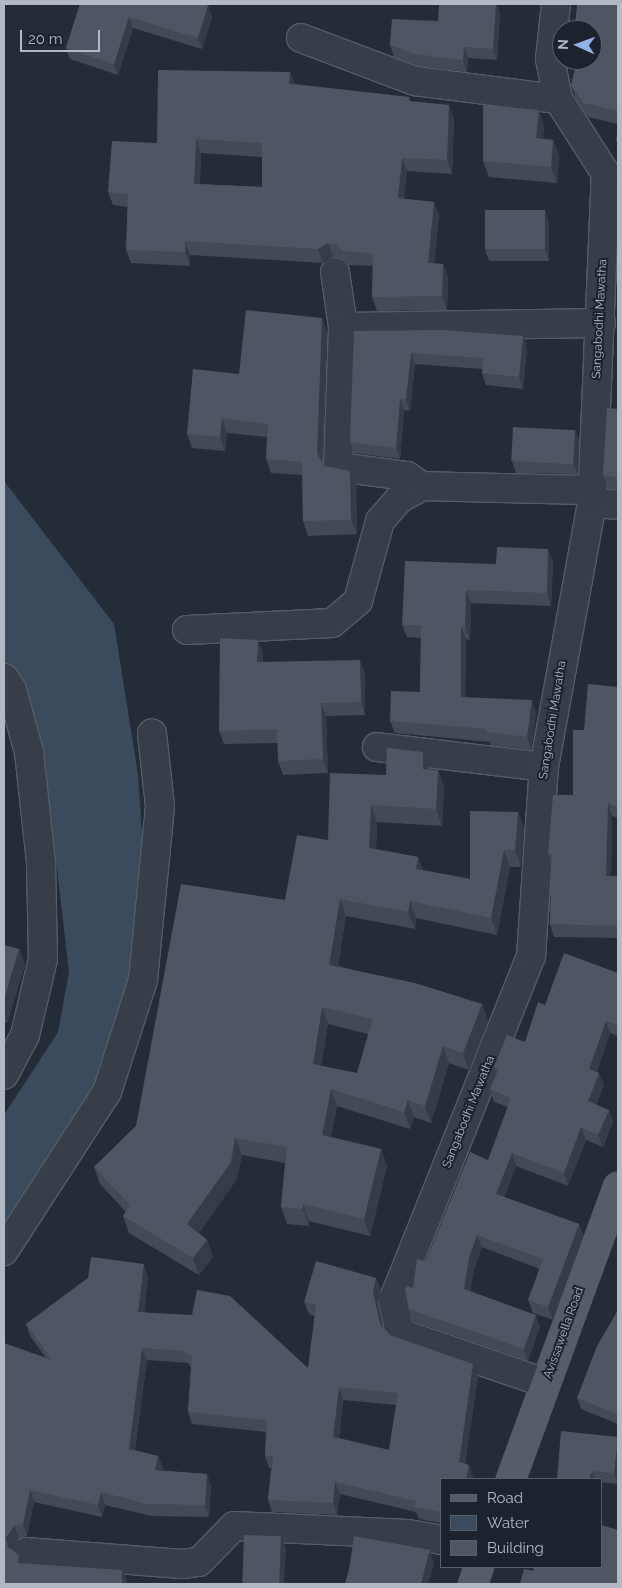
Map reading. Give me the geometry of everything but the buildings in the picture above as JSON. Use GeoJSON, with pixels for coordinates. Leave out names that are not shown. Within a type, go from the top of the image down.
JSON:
{"type":"FeatureCollection","features":[{"type":"Feature","properties":{"kind":"main road","name":"Avissawella Road"},"geometry":{"type":"LineString","coordinates":[[511,1478],[618,1187]]}},
{"type":"Feature","properties":{"kind":"main road"},"geometry":{"type":"LineString","coordinates":[[473,1584],[479,1568]]}},
{"type":"Feature","properties":{"kind":"street","name":"Sangabodhi Mawatha"},"geometry":{"type":"LineString","coordinates":[[545,1383],[400,1333],[393,1300],[531,956],[544,767],[600,499],[601,323],[606,174],[558,99],[550,59],[556,4]]}},
{"type":"Feature","properties":{"kind":"street"},"geometry":{"type":"LineString","coordinates":[[301,38],[415,81],[558,99]]}},
{"type":"Feature","properties":{"kind":"street"},"geometry":{"type":"LineString","coordinates":[[335,272],[343,327],[338,467],[407,476],[422,486],[600,499]]}},
{"type":"Feature","properties":{"kind":"street"},"geometry":{"type":"LineString","coordinates":[[343,327],[601,323]]}},
{"type":"Feature","properties":{"kind":"street"},"geometry":{"type":"LineString","coordinates":[[187,630],[332,623],[358,601],[380,521],[399,499],[422,486]]}},
{"type":"Feature","properties":{"kind":"street"},"geometry":{"type":"LineString","coordinates":[[4,678],[12,690],[29,752],[41,863],[43,959],[25,1036],[4,1074]]}},
{"type":"Feature","properties":{"kind":"street"},"geometry":{"type":"LineString","coordinates":[[4,1251],[107,1092],[144,980],[160,806],[152,733]]}},
{"type":"Feature","properties":{"kind":"street"},"geometry":{"type":"LineString","coordinates":[[377,747],[544,767]]}},
{"type":"Feature","properties":{"kind":"street"},"geometry":{"type":"LineString","coordinates":[[26,1552],[182,1564],[199,1562],[234,1526],[408,1534],[440,1540]]}},
{"type":"Feature","properties":{"kind":"water"},"geometry":{"type":"Polygon","coordinates":[[[4,481],[114,624],[138,774],[146,897],[117,1040],[67,1146],[4,1238],[4,1115],[58,1032],[69,972],[57,869],[15,682],[4,666],[4,481]]]}}]}
